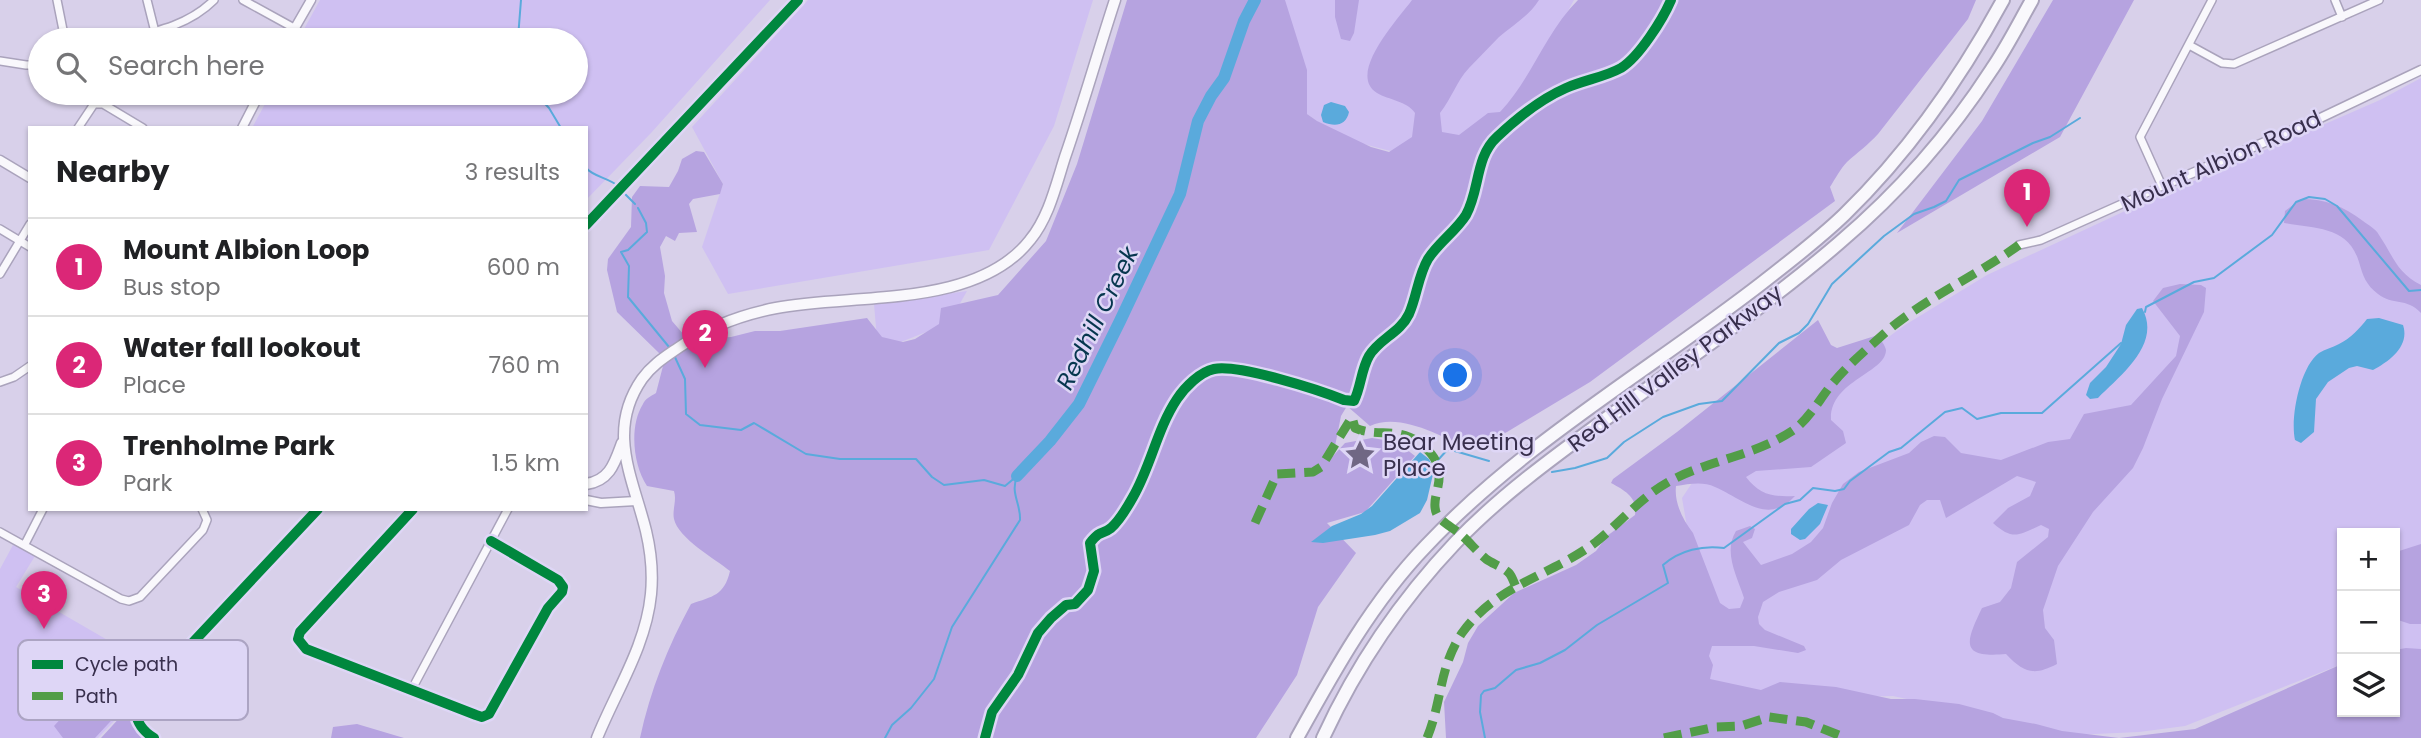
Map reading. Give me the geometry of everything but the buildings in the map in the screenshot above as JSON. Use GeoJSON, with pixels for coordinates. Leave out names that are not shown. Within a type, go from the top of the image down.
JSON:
{"type":"FeatureCollection","features":[{"type":"Feature","properties":{"kind":"highway","name":"Red Hill Valley Parkway"},"geometry":{"type":"LineString","coordinates":[[1297,738],[1337,666],[1383,598],[1424,548],[1503,474],[1572,421],[1740,301],[1843,216],[1888,169],[1921,129],[1952,86],[2003,0]]}},
{"type":"Feature","properties":{"kind":"highway","name":"Red Hill Valley Parkway"},"geometry":{"type":"LineString","coordinates":[[1323,738],[1357,672],[1409,596],[1457,541],[1495,505],[1579,439],[1765,302],[1850,233],[1900,186],[1932,151],[1993,68],[2032,0]]}},
{"type":"Feature","properties":{"kind":"main road"},"geometry":{"type":"LineString","coordinates":[[597,738],[616,699],[647,621],[649,608],[652,567],[646,530],[625,461],[624,439],[629,405],[647,372],[658,361],[694,337],[734,318],[779,307],[931,291],[970,282],[1004,265],[1030,241],[1048,209],[1115,0]]}},
{"type":"Feature","properties":{"kind":"main road"},"geometry":{"type":"LineString","coordinates":[[588,484],[597,482],[609,473],[624,439]]}},
{"type":"Feature","properties":{"kind":"street"},"geometry":{"type":"LineString","coordinates":[[57,0],[63,28]]}},
{"type":"Feature","properties":{"kind":"street"},"geometry":{"type":"LineString","coordinates":[[147,0],[154,28]]}},
{"type":"Feature","properties":{"kind":"street"},"geometry":{"type":"LineString","coordinates":[[166,28],[190,19],[214,0]]}},
{"type":"Feature","properties":{"kind":"street"},"geometry":{"type":"LineString","coordinates":[[243,0],[294,28],[311,0]]}},
{"type":"Feature","properties":{"kind":"street"},"geometry":{"type":"LineString","coordinates":[[2162,186],[2140,137],[2212,0]]}},
{"type":"Feature","properties":{"kind":"street"},"geometry":{"type":"LineString","coordinates":[[2335,0],[2342,17]]}},
{"type":"Feature","properties":{"kind":"street"},"geometry":{"type":"LineString","coordinates":[[2189,45],[2222,63],[2232,65],[2379,0]]}},
{"type":"Feature","properties":{"kind":"street"},"geometry":{"type":"LineString","coordinates":[[0,61],[28,65]]}},
{"type":"Feature","properties":{"kind":"street","name":"Mount Albion Road"},"geometry":{"type":"LineString","coordinates":[[2019,245],[2041,240],[2314,121],[2421,70]]}},
{"type":"Feature","properties":{"kind":"street"},"geometry":{"type":"LineString","coordinates":[[79,126],[93,105]]}},
{"type":"Feature","properties":{"kind":"street"},"geometry":{"type":"LineString","coordinates":[[105,105],[140,126]]}},
{"type":"Feature","properties":{"kind":"street"},"geometry":{"type":"LineString","coordinates":[[243,126],[254,105]]}},
{"type":"Feature","properties":{"kind":"street"},"geometry":{"type":"LineString","coordinates":[[0,160],[28,177]]}},
{"type":"Feature","properties":{"kind":"street"},"geometry":{"type":"LineString","coordinates":[[0,274],[28,227]]}},
{"type":"Feature","properties":{"kind":"street"},"geometry":{"type":"LineString","coordinates":[[0,229],[28,246]]}},
{"type":"Feature","properties":{"kind":"street"},"geometry":{"type":"LineString","coordinates":[[0,382],[28,367]]}},
{"type":"Feature","properties":{"kind":"street"},"geometry":{"type":"LineString","coordinates":[[588,500],[601,503],[636,501]]}},
{"type":"Feature","properties":{"kind":"street"},"geometry":{"type":"LineString","coordinates":[[25,544],[42,511]]}},
{"type":"Feature","properties":{"kind":"street"},"geometry":{"type":"LineString","coordinates":[[0,532],[125,601],[137,599],[204,530],[207,520],[203,511]]}},
{"type":"Feature","properties":{"kind":"street"},"geometry":{"type":"LineString","coordinates":[[411,511],[300,632],[298,639],[306,649],[482,717],[489,714],[548,608],[563,587],[558,580],[491,541]]}},
{"type":"Feature","properties":{"kind":"street"},"geometry":{"type":"LineString","coordinates":[[412,689],[507,511]]}},
{"type":"Feature","properties":{"kind":"shaded area"},"geometry":{"type":"Polygon","coordinates":[[[320,0],[770,0],[651,133],[588,198],[588,126],[253,126],[264,105],[588,105],[588,28],[305,28],[320,0]]]}},
{"type":"Feature","properties":{"kind":"shaded area"},"geometry":{"type":"Polygon","coordinates":[[[808,0],[1093,0],[1054,126],[989,250],[728,294],[702,247],[723,184],[692,127],[808,0]]]}},
{"type":"Feature","properties":{"kind":"shaded area"},"geometry":{"type":"Polygon","coordinates":[[[1127,0],[1285,0],[1307,70],[1307,114],[1371,147],[1389,152],[1412,137],[1415,113],[1403,103],[1377,93],[1369,84],[1368,73],[1378,46],[1412,0],[1539,0],[1526,16],[1499,37],[1469,68],[1440,113],[1442,132],[1459,135],[1488,113],[1500,112],[1521,85],[1556,27],[1578,0],[1976,0],[1968,19],[1878,134],[1840,170],[1830,187],[1835,201],[1590,382],[1507,432],[1471,449],[1408,424],[1382,422],[1370,426],[1347,406],[1341,416],[1333,456],[1345,443],[1372,438],[1397,442],[1415,456],[1365,512],[1327,523],[1356,553],[1318,607],[1297,675],[1256,738],[640,738],[661,669],[691,604],[711,597],[721,590],[730,571],[690,541],[677,526],[674,519],[674,491],[647,486],[638,467],[634,445],[636,423],[644,402],[656,393],[663,366],[659,353],[617,312],[607,270],[608,259],[631,227],[632,197],[640,186],[669,187],[682,159],[696,151],[704,152],[723,184],[720,194],[693,199],[689,204],[697,232],[679,233],[675,241],[666,236],[660,247],[665,276],[664,293],[672,321],[684,335],[706,339],[731,337],[755,331],[780,331],[867,318],[882,337],[903,342],[915,339],[939,324],[941,308],[998,295],[1046,241],[1077,164],[1127,0]]]}},
{"type":"Feature","properties":{"kind":"shaded area"},"geometry":{"type":"Polygon","coordinates":[[[1280,0],[1574,0],[1534,72],[1498,127],[1402,154],[1352,141],[1307,114],[1307,85],[1280,0]]]}},
{"type":"Feature","properties":{"kind":"shaded area"},"geometry":{"type":"Polygon","coordinates":[[[1335,0],[1359,0],[1354,33],[1350,41],[1341,39],[1335,17],[1335,0]]]}},
{"type":"Feature","properties":{"kind":"shaded area"},"geometry":{"type":"Polygon","coordinates":[[[2053,0],[2134,0],[2060,137],[1897,233],[1982,121],[2053,0]]]}},
{"type":"Feature","properties":{"kind":"shaded area"},"geometry":{"type":"Polygon","coordinates":[[[2421,78],[2421,656],[2400,658],[2400,528],[2337,528],[2337,666],[2185,726],[2139,732],[2073,735],[1893,696],[1766,699],[1699,686],[1698,591],[1682,498],[1696,477],[1905,325],[1987,275],[2125,211],[2380,100],[2421,78]]]}},
{"type":"Feature","properties":{"kind":"shaded area"},"geometry":{"type":"Polygon","coordinates":[[[2301,199],[2318,200],[2341,207],[2376,231],[2406,275],[2421,285],[2421,313],[2410,305],[2389,300],[2374,291],[2366,280],[2354,250],[2339,235],[2319,228],[2284,223],[2285,211],[2301,199]]]}},
{"type":"Feature","properties":{"kind":"shaded area"},"geometry":{"type":"Polygon","coordinates":[[[2180,284],[2201,285],[2206,288],[2204,312],[2162,399],[2133,468],[2093,512],[2058,566],[2043,610],[2045,628],[2054,640],[2057,664],[2030,671],[2006,654],[1980,653],[1970,646],[1972,631],[1982,608],[2000,602],[2011,588],[2017,562],[2048,537],[2049,529],[2041,525],[2011,534],[1993,523],[2008,508],[2030,496],[2036,482],[2017,476],[1946,518],[1940,500],[1927,500],[1920,505],[1909,525],[1841,560],[1817,580],[1779,592],[1763,602],[1758,617],[1759,624],[1765,630],[1804,646],[1806,650],[1798,653],[1754,646],[1712,646],[1709,656],[1713,665],[1710,679],[1761,690],[1780,682],[1836,687],[1891,699],[1959,704],[2003,718],[2062,731],[2119,738],[1446,738],[1444,702],[1463,662],[1468,643],[1478,626],[1514,593],[1576,565],[1596,551],[1607,536],[1635,515],[1633,500],[1611,483],[1613,479],[1818,320],[1831,345],[1837,348],[1878,335],[1886,350],[1884,358],[1848,387],[1833,407],[1831,420],[1843,431],[1846,443],[1811,467],[1756,471],[1746,477],[1756,488],[1767,494],[1795,496],[1775,509],[1755,507],[1706,484],[1676,486],[1680,511],[1693,533],[1720,603],[1729,609],[1740,608],[1744,598],[1731,556],[1732,539],[1736,531],[1750,526],[1755,529],[1752,538],[1743,542],[1761,565],[1792,554],[1811,542],[1823,528],[1832,503],[1843,484],[1859,472],[1909,453],[1921,442],[1934,436],[1945,437],[1961,453],[2001,460],[2048,442],[2070,439],[2084,414],[2131,405],[2176,356],[2180,336],[2153,301],[2163,288],[2180,284]]]}},
{"type":"Feature","properties":{"kind":"shaded area"},"geometry":{"type":"Polygon","coordinates":[[[967,291],[949,323],[878,351],[874,304],[967,291]]]}},
{"type":"Feature","properties":{"kind":"shaded area"},"geometry":{"type":"Polygon","coordinates":[[[2421,544],[2421,624],[2400,621],[2400,551],[2421,544]]]}},
{"type":"Feature","properties":{"kind":"shaded area"},"geometry":{"type":"Polygon","coordinates":[[[13,545],[35,556],[16,587],[107,640],[18,640],[18,720],[115,720],[98,738],[0,738],[0,569],[13,545]]]}},
{"type":"Feature","properties":{"kind":"shaded area"},"geometry":{"type":"Polygon","coordinates":[[[2406,648],[2421,649],[2421,738],[2119,738],[2195,729],[2337,666],[2337,717],[2400,717],[2400,649],[2406,648]]]}},
{"type":"Feature","properties":{"kind":"shaded area"},"geometry":{"type":"Polygon","coordinates":[[[60,720],[112,720],[95,738],[63,738],[54,726],[60,720]]]}},
{"type":"Feature","properties":{"kind":"shaded area"},"geometry":{"type":"Polygon","coordinates":[[[118,720],[134,720],[146,738],[101,738],[118,720]]]}},
{"type":"Feature","properties":{"kind":"shaded area"},"geometry":{"type":"Polygon","coordinates":[[[357,724],[404,738],[331,738],[333,727],[357,724]]]}},
{"type":"Feature","properties":{"kind":"water"},"geometry":{"type":"Polygon","coordinates":[[[1331,102],[1345,106],[1349,112],[1343,123],[1332,125],[1323,122],[1321,115],[1324,105],[1331,102]]]}},
{"type":"Feature","properties":{"kind":"water"},"geometry":{"type":"Polygon","coordinates":[[[2142,308],[2147,321],[2143,346],[2127,369],[2098,398],[2090,399],[2086,395],[2090,383],[2106,367],[2121,344],[2126,325],[2137,309],[2142,308]]]}},
{"type":"Feature","properties":{"kind":"water"},"geometry":{"type":"Polygon","coordinates":[[[2379,318],[2403,325],[2404,340],[2397,352],[2373,370],[2357,366],[2349,368],[2328,382],[2316,399],[2314,432],[2301,443],[2295,440],[2295,406],[2302,381],[2312,360],[2319,353],[2347,339],[2367,319],[2379,318]]]}},
{"type":"Feature","properties":{"kind":"water"},"geometry":{"type":"Polygon","coordinates":[[[1420,452],[1429,459],[1434,470],[1427,500],[1420,513],[1390,531],[1375,535],[1323,543],[1311,542],[1332,526],[1361,514],[1372,506],[1420,452]]]}},
{"type":"Feature","properties":{"kind":"water"},"geometry":{"type":"Polygon","coordinates":[[[1818,503],[1828,505],[1820,524],[1805,539],[1800,540],[1791,534],[1791,529],[1818,503]]]}},
{"type":"Feature","properties":{"kind":"waterway"},"geometry":{"type":"LineString","coordinates":[[519,28],[521,0]]}},
{"type":"Feature","properties":{"kind":"waterway","name":"Redhill Creek"},"geometry":{"type":"LineString","coordinates":[[1017,476],[1050,441],[1079,404],[1180,194],[1198,121],[1224,78],[1244,21],[1255,0]]}},
{"type":"Feature","properties":{"kind":"waterway"},"geometry":{"type":"LineString","coordinates":[[546,105],[560,126]]}},
{"type":"Feature","properties":{"kind":"waterway"},"geometry":{"type":"LineString","coordinates":[[1552,472],[1607,458],[1624,442],[1663,417],[1699,404],[1722,401],[1779,343],[1799,333],[1808,324],[1832,284],[1884,236],[1914,214],[1946,201],[1959,180],[2050,137],[2080,118]]}},
{"type":"Feature","properties":{"kind":"waterway"},"geometry":{"type":"LineString","coordinates":[[588,169],[618,186]]}},
{"type":"Feature","properties":{"kind":"waterway"},"geometry":{"type":"LineString","coordinates":[[622,191],[635,204]]}},
{"type":"Feature","properties":{"kind":"waterway"},"geometry":{"type":"LineString","coordinates":[[2145,312],[2146,307],[2194,282],[2214,278],[2272,235],[2296,202],[2309,197],[2325,199],[2337,206],[2409,291],[2421,290]]}},
{"type":"Feature","properties":{"kind":"waterway"},"geometry":{"type":"LineString","coordinates":[[638,208],[646,223],[647,232],[628,250],[621,252],[629,266],[628,297],[669,347]]}},
{"type":"Feature","properties":{"kind":"waterway"},"geometry":{"type":"LineString","coordinates":[[1485,738],[1480,712],[1481,695],[1484,691],[1495,688],[1516,670],[1540,663],[1565,650],[1597,625],[1668,583],[1663,565],[1670,560],[1692,550],[1724,548],[1785,504],[1800,500],[1813,488],[1835,491],[1844,489],[1850,481],[1889,452],[1901,448],[1945,412],[1962,408],[1977,419],[2001,413],[2042,413],[2121,343]]}},
{"type":"Feature","properties":{"kind":"waterway"},"geometry":{"type":"LineString","coordinates":[[674,355],[685,379],[686,414],[700,425],[741,430],[754,423],[806,454],[840,459],[916,459],[932,477],[944,485],[984,480],[1005,486],[1017,476]]}},
{"type":"Feature","properties":{"kind":"waterway"},"geometry":{"type":"LineString","coordinates":[[1438,460],[1448,449],[1489,461]]}},
{"type":"Feature","properties":{"kind":"waterway","name":"Redhill Creek"},"geometry":{"type":"LineString","coordinates":[[885,738],[892,725],[911,708],[934,679],[952,627],[1020,520],[1015,493],[1017,477]]}},
{"type":"Feature","properties":{"kind":"marked path"},"geometry":{"type":"LineString","coordinates":[[1427,738],[1455,646],[1476,616],[1491,603],[1579,554],[1640,502],[1670,481],[1762,446],[1792,431],[1809,415],[1846,369],[1886,332],[1918,308],[2019,245]]}},
{"type":"Feature","properties":{"kind":"marked path"},"geometry":{"type":"LineString","coordinates":[[1255,523],[1277,474],[1313,472],[1321,467],[1352,417],[1355,428],[1404,435],[1421,444],[1432,455],[1439,475],[1435,501],[1438,516],[1486,559],[1509,573],[1516,587]]}},
{"type":"Feature","properties":{"kind":"marked path"},"geometry":{"type":"LineString","coordinates":[[1664,738],[1716,727],[1741,726],[1769,717],[1806,722],[1846,738]]}},
{"type":"Feature","properties":{"kind":"cycle path"},"geometry":{"type":"LineString","coordinates":[[588,223],[798,0]]}},
{"type":"Feature","properties":{"kind":"cycle path"},"geometry":{"type":"LineString","coordinates":[[985,738],[992,712],[1018,675],[1038,633],[1066,605],[1075,604],[1088,590],[1094,571],[1090,543],[1114,525],[1129,505],[1145,473],[1164,423],[1184,390],[1203,373],[1226,368],[1279,379],[1354,401],[1369,356],[1405,321],[1428,259],[1466,215],[1481,164],[1490,145],[1513,123],[1557,92],[1615,71],[1628,63],[1650,37],[1671,0]]}},
{"type":"Feature","properties":{"kind":"cycle path"},"geometry":{"type":"LineString","coordinates":[[195,640],[316,511]]}},
{"type":"Feature","properties":{"kind":"cycle path"},"geometry":{"type":"LineString","coordinates":[[411,511],[300,632],[298,639],[306,649],[482,717],[489,714],[548,608],[563,587],[558,580],[491,541]]}},
{"type":"Feature","properties":{"kind":"cycle path"},"geometry":{"type":"LineString","coordinates":[[138,720],[145,731],[154,738]]}},
{"type":"Feature","properties":{"kind":"place","name":"Mount Albion Loop"},"geometry":{"type":"Point","coordinates":[2027,227]}},
{"type":"Feature","properties":{"kind":"place","name":"Water fall lookout"},"geometry":{"type":"Point","coordinates":[705,368]}},
{"type":"Feature","properties":{"kind":"place","name":"Bear Meeting Place"},"geometry":{"type":"Point","coordinates":[1360,455]}},
{"type":"Feature","properties":{"kind":"place","name":"Trenholme Park"},"geometry":{"type":"Point","coordinates":[44,629]}}]}
